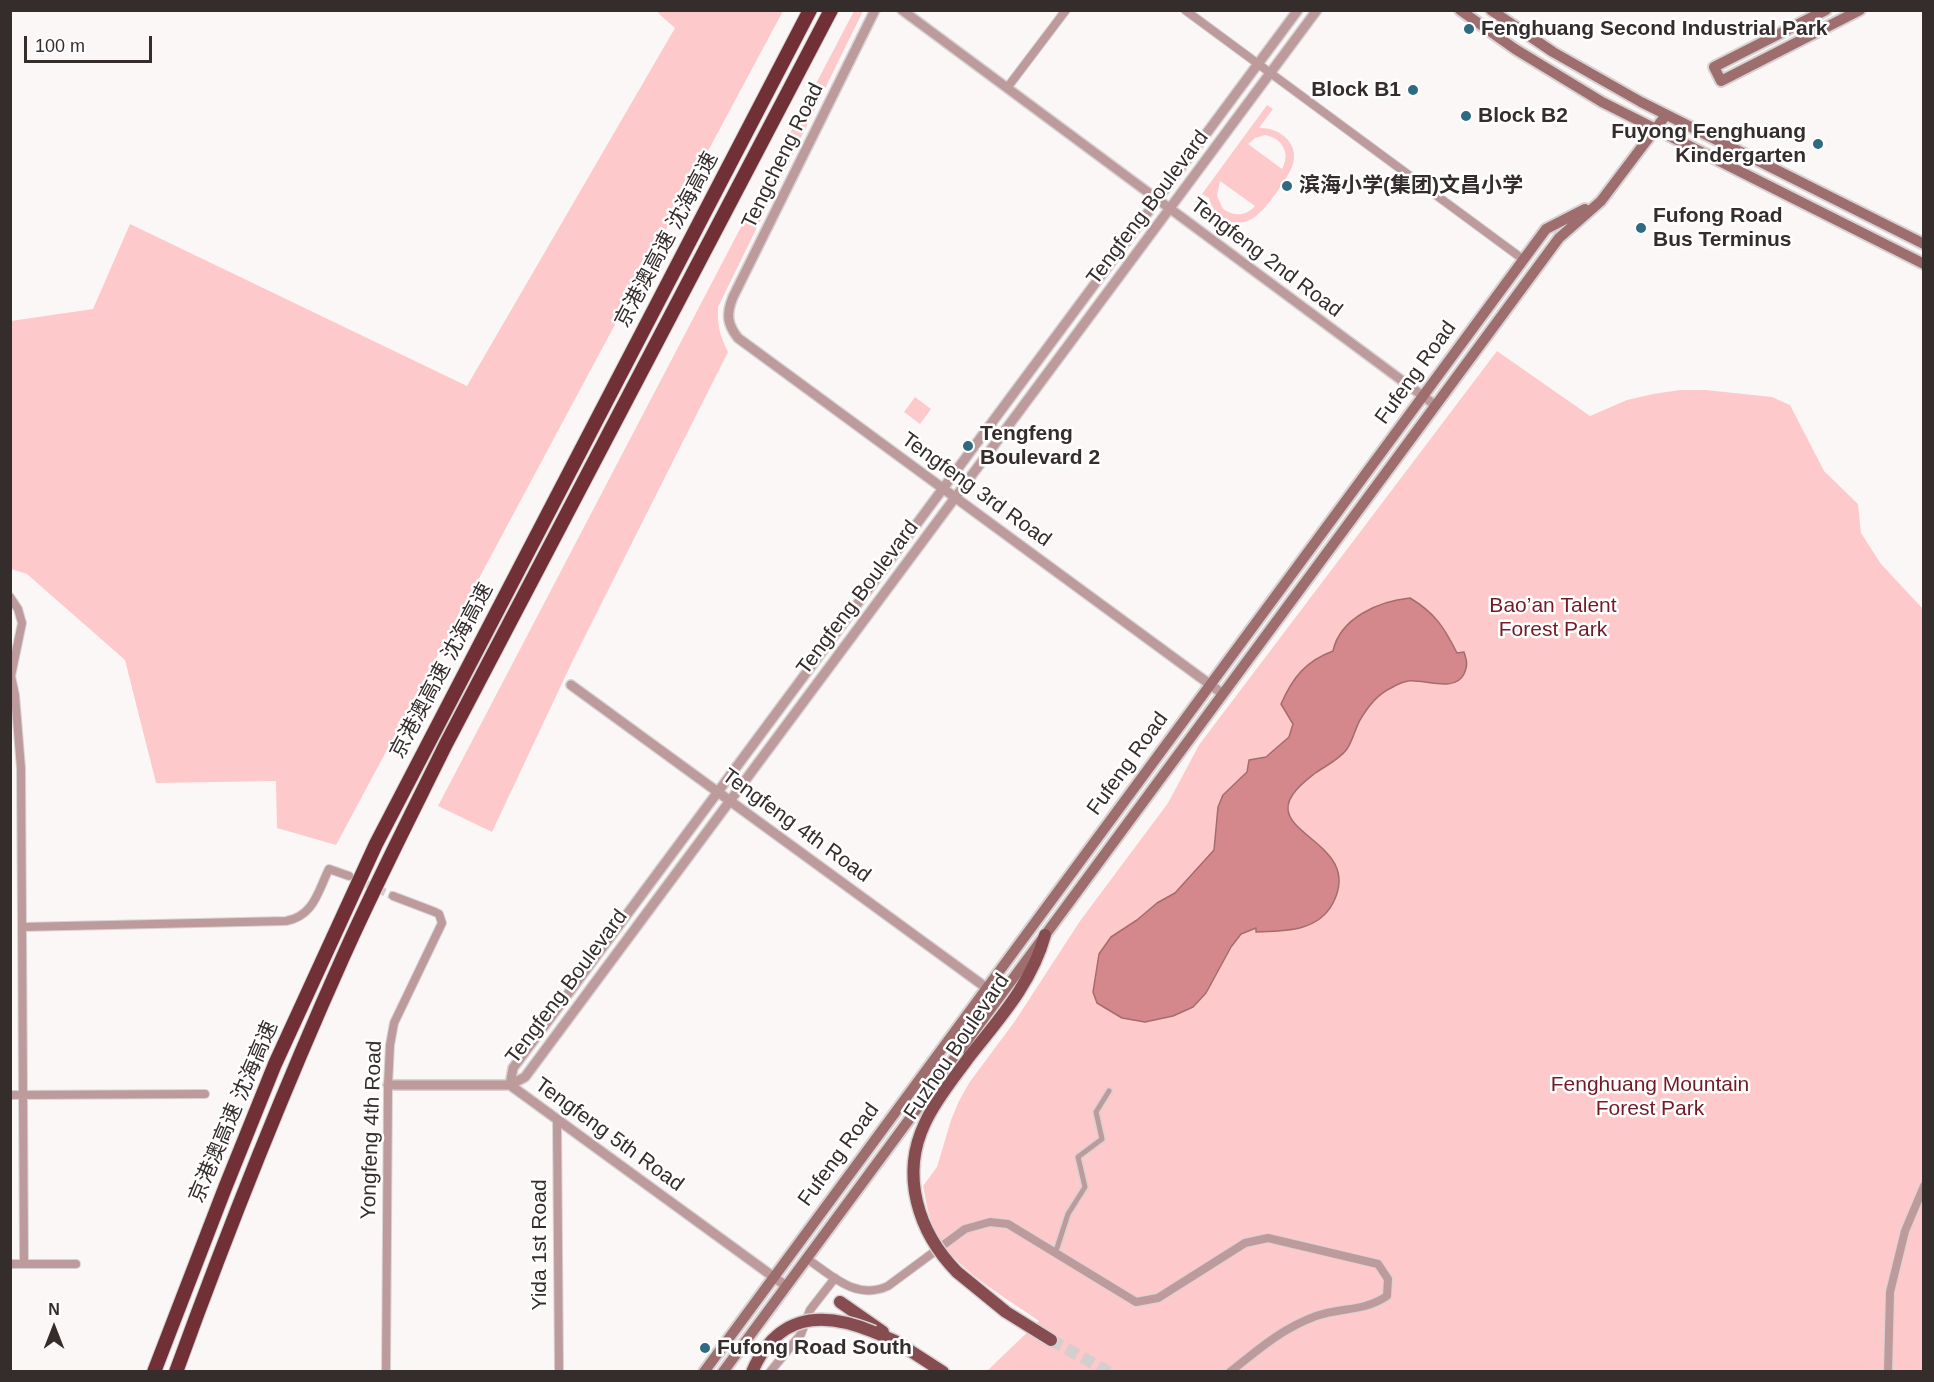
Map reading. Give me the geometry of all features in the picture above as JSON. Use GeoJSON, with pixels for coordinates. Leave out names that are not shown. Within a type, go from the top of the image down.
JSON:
{"type":"FeatureCollection","features":[{"type":"Feature","properties":{"kind":"highway","name":"京港澳高速 沈海高速"},"geometry":{"type":"LineString","coordinates":[[154,1371],[271,1074],[376,844],[810,10]]}},
{"type":"Feature","properties":{"kind":"highway","name":"京港澳高速 沈海高速"},"geometry":{"type":"LineString","coordinates":[[176,1371],[243,1194],[294,1071],[343,957],[392,854],[446,744],[831,10]]}},
{"type":"Feature","properties":{"kind":"main road"},"geometry":{"type":"LineString","coordinates":[[1460,10],[1544,68],[1655,129],[1923,264]]}},
{"type":"Feature","properties":{"kind":"main road"},"geometry":{"type":"LineString","coordinates":[[1491,10],[1582,70],[1666,115],[1923,244]]}},
{"type":"Feature","properties":{"kind":"main road"},"geometry":{"type":"LineString","coordinates":[[1826,10],[1714,67],[1721,81],[1860,10]]}},
{"type":"Feature","properties":{"kind":"main road","name":"Fufeng Road"},"geometry":{"type":"LineString","coordinates":[[723,1371],[1559,238],[1601,201],[1666,115]]}},
{"type":"Feature","properties":{"kind":"main road","name":"Fufeng Road"},"geometry":{"type":"LineString","coordinates":[[704,1371],[1546,229],[1601,201]]}},
{"type":"Feature","properties":{"kind":"main road"},"geometry":{"type":"LineString","coordinates":[[1123,803],[1135,812]]}},
{"type":"Feature","properties":{"kind":"main road","name":"Fuzhou Boulevard"},"geometry":{"type":"LineString","coordinates":[[1045,935],[1040,953],[1014,1000],[969,1057],[923,1125],[916,1147],[913,1169],[917,1206],[926,1230],[939,1251],[957,1272],[1006,1312],[1052,1340]]}},
{"type":"Feature","properties":{"kind":"main road"},"geometry":{"type":"LineString","coordinates":[[840,1302],[943,1371]]}},
{"type":"Feature","properties":{"kind":"main road"},"geometry":{"type":"LineString","coordinates":[[752,1371],[759,1357],[771,1342],[784,1330],[802,1322],[821,1319],[840,1320],[895,1341]]}},
{"type":"Feature","properties":{"kind":"street","name":"Tengcheng Road"},"geometry":{"type":"LineString","coordinates":[[728,318],[733,297],[875,10]]}},
{"type":"Feature","properties":{"kind":"street","name":"Tengfeng 2nd Road"},"geometry":{"type":"LineString","coordinates":[[902,10],[1435,405]]}},
{"type":"Feature","properties":{"kind":"street"},"geometry":{"type":"LineString","coordinates":[[1007,88],[1066,10]]}},
{"type":"Feature","properties":{"kind":"street"},"geometry":{"type":"LineString","coordinates":[[1185,10],[1524,260]]}},
{"type":"Feature","properties":{"kind":"street","name":"Tengfeng Boulevard"},"geometry":{"type":"LineString","coordinates":[[510,1085],[513,1068],[1298,10]]}},
{"type":"Feature","properties":{"kind":"street","name":"Tengfeng Boulevard"},"geometry":{"type":"LineString","coordinates":[[510,1085],[525,1077],[1317,10]]}},
{"type":"Feature","properties":{"kind":"street","name":"Tengfeng 3rd Road"},"geometry":{"type":"LineString","coordinates":[[728,318],[731,329],[738,338],[1223,694]]}},
{"type":"Feature","properties":{"kind":"street"},"geometry":{"type":"LineString","coordinates":[[10,597],[18,609],[22,623],[12,676],[21,768],[24,1264]]}},
{"type":"Feature","properties":{"kind":"street","name":"Tengfeng 4th Road"},"geometry":{"type":"LineString","coordinates":[[571,685],[999,997]]}},
{"type":"Feature","properties":{"kind":"street"},"geometry":{"type":"LineString","coordinates":[[22,927],[286,921],[303,916],[310,908],[329,869],[349,876]]}},
{"type":"Feature","properties":{"kind":"street","name":"Yongfeng 4th Road"},"geometry":{"type":"LineString","coordinates":[[386,1371],[390,1045],[394,1023],[442,923],[439,914],[393,896]]}},
{"type":"Feature","properties":{"kind":"street","name":"Tengfeng 5th Road"},"geometry":{"type":"LineString","coordinates":[[388,1085],[510,1085],[786,1286]]}},
{"type":"Feature","properties":{"kind":"street"},"geometry":{"type":"LineString","coordinates":[[1057,1248],[1068,1214],[1085,1187],[1078,1157],[1102,1139],[1096,1112],[1109,1091]]}},
{"type":"Feature","properties":{"kind":"street"},"geometry":{"type":"LineString","coordinates":[[10,1095],[205,1094]]}},
{"type":"Feature","properties":{"kind":"street","name":"Yida 1st Road"},"geometry":{"type":"LineString","coordinates":[[557,1119],[559,1371]]}},
{"type":"Feature","properties":{"kind":"street"},"geometry":{"type":"LineString","coordinates":[[1888,1371],[1890,1292],[1905,1231],[1923,1186]]}},
{"type":"Feature","properties":{"kind":"street"},"geometry":{"type":"LineString","coordinates":[[806,1258],[848,1287],[859,1291],[883,1289],[964,1229],[990,1222],[1008,1224],[1136,1302],[1158,1298],[1245,1243],[1268,1238],[1378,1264],[1388,1279],[1387,1296],[1373,1305],[1318,1316],[1280,1332],[1230,1371]]}},
{"type":"Feature","properties":{"kind":"street"},"geometry":{"type":"LineString","coordinates":[[10,1264],[76,1264]]}},
{"type":"Feature","properties":{"kind":"street"},"geometry":{"type":"LineString","coordinates":[[770,1371],[801,1334],[810,1310],[835,1278]]}},
{"type":"Feature","properties":{"kind":"green space"},"geometry":{"type":"Polygon","coordinates":[[[660,10],[783,11],[336,845],[277,828],[276,781],[156,783],[125,660],[27,574],[11,569],[11,321],[93,309],[130,224],[467,386],[675,28],[658,13],[660,10]]]}},
{"type":"Feature","properties":{"kind":"green space"},"geometry":{"type":"Polygon","coordinates":[[[854,11],[863,11],[718,307],[720,330],[728,352],[573,660],[492,832],[438,806],[854,11]]]}},
{"type":"Feature","properties":{"kind":"green space"},"geometry":{"type":"Polygon","coordinates":[[[1267,105],[1273,109],[1259,128],[1274,130],[1287,138],[1294,151],[1294,159],[1286,179],[1266,207],[1249,220],[1235,222],[1221,217],[1209,198],[1202,194],[1267,105]],[[1265,135],[1255,138],[1248,144],[1282,169],[1286,157],[1283,147],[1276,139],[1265,135]],[[1220,181],[1217,196],[1223,209],[1240,214],[1248,212],[1255,206],[1220,181]]]}},
{"type":"Feature","properties":{"kind":"green space"},"geometry":{"type":"Polygon","coordinates":[[[1497,351],[1590,416],[1627,400],[1680,390],[1706,390],[1772,397],[1790,405],[1824,471],[1858,504],[1861,533],[1881,564],[1923,609],[1923,1371],[987,1371],[1039,1321],[981,1281],[953,1257],[942,1244],[931,1219],[923,1186],[937,1167],[959,1101],[969,1083],[1015,1021],[1080,921],[1168,803],[1199,745],[1497,351]]]}},
{"type":"Feature","properties":{"kind":"green space"},"geometry":{"type":"Polygon","coordinates":[[[915,397],[931,409],[920,424],[904,412],[915,397]]]}},
{"type":"Feature","properties":{"kind":"shaded area"},"geometry":{"type":"Polygon","coordinates":[[[1410,598],[1438,621],[1457,653],[1464,652],[1466,668],[1460,680],[1454,683],[1408,681],[1382,694],[1363,715],[1344,753],[1314,774],[1297,789],[1290,799],[1288,809],[1291,819],[1321,847],[1338,870],[1339,885],[1327,913],[1319,920],[1299,928],[1256,932],[1256,928],[1241,934],[1231,947],[1206,993],[1193,1007],[1173,1016],[1145,1022],[1122,1018],[1097,1003],[1093,992],[1099,954],[1111,937],[1157,903],[1175,893],[1214,850],[1218,807],[1223,795],[1247,772],[1249,760],[1266,757],[1289,737],[1293,724],[1281,704],[1301,671],[1315,660],[1333,651],[1344,629],[1362,613],[1386,603],[1410,598]]]}},
{"type":"Feature","properties":{"kind":"tunnel"},"geometry":{"type":"LineString","coordinates":[[356,879],[393,896]]}},
{"type":"Feature","properties":{"kind":"tunnel"},"geometry":{"type":"LineString","coordinates":[[1051,1340],[1109,1372]]}},
{"type":"Feature","properties":{"kind":"place","name":"Fenghuang Second Industrial Park"},"geometry":{"type":"Point","coordinates":[1469,29]}},
{"type":"Feature","properties":{"kind":"place","name":"Block B1"},"geometry":{"type":"Point","coordinates":[1413,90]}},
{"type":"Feature","properties":{"kind":"place","name":"Block B2"},"geometry":{"type":"Point","coordinates":[1466,116]}},
{"type":"Feature","properties":{"kind":"place","name":"Fuyong Fenghuang Kindergarten"},"geometry":{"type":"Point","coordinates":[1818,144]}},
{"type":"Feature","properties":{"kind":"place","name":"滨海小学(集团)文昌小学"},"geometry":{"type":"Point","coordinates":[1287,186]}},
{"type":"Feature","properties":{"kind":"place","name":"Fufong Road Bus Terminus"},"geometry":{"type":"Point","coordinates":[1641,228]}},
{"type":"Feature","properties":{"kind":"place","name":"Tengfeng Boulevard 2"},"geometry":{"type":"Point","coordinates":[968,446]}},
{"type":"Feature","properties":{"kind":"place","name":"Fufong Road South"},"geometry":{"type":"Point","coordinates":[705,1348]}},
{"type":"Feature","properties":{"kind":"park label","name":"Bao’an Talent Forest Park"},"geometry":{"type":"Point","coordinates":[1553,618]}},
{"type":"Feature","properties":{"kind":"park label","name":"Fenghuang Mountain Forest Park"},"geometry":{"type":"Point","coordinates":[1650,1097]}}]}
